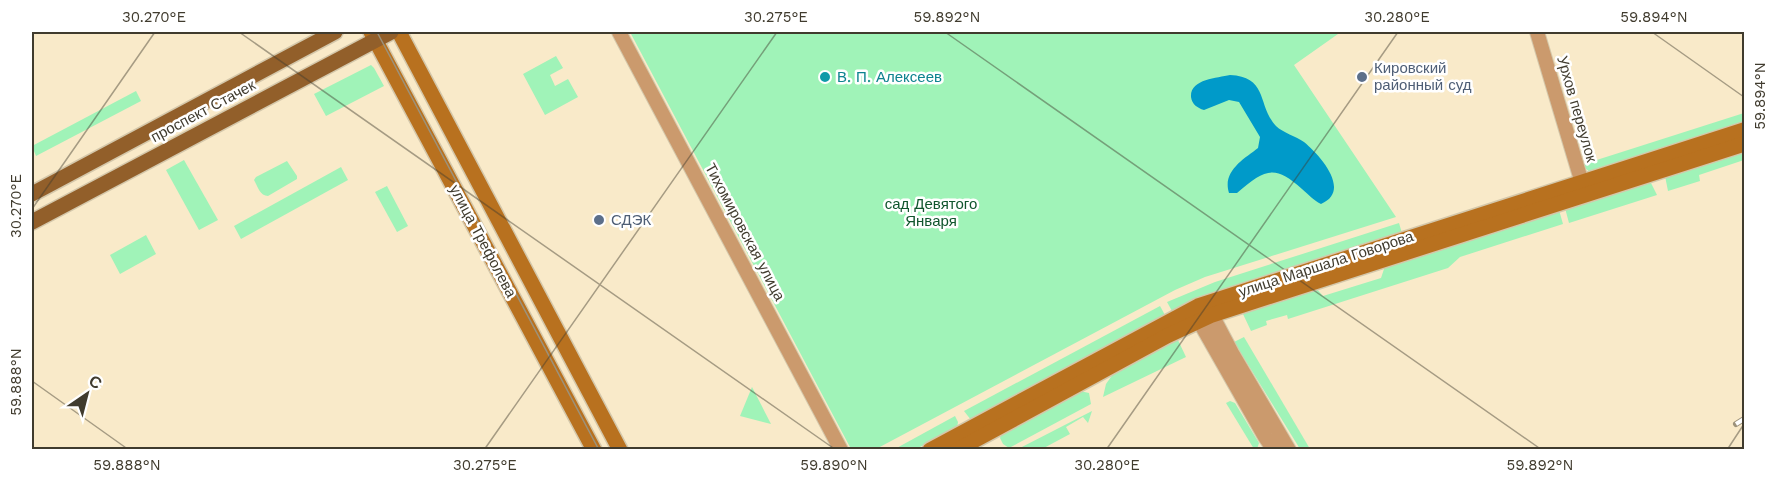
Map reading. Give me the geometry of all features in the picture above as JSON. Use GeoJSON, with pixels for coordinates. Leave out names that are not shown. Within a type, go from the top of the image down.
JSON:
{"type":"FeatureCollection","features":[{"type":"Feature","properties":{"kind":"main road","name":"проспект Стачек"},"geometry":{"type":"LineString","coordinates":[[32,194],[335,32]]}},
{"type":"Feature","properties":{"kind":"main road","name":"проспект Стачек"},"geometry":{"type":"LineString","coordinates":[[32,222],[373,36],[391,32]]}},
{"type":"Feature","properties":{"kind":"main road","name":"улица Трефолева"},"geometry":{"type":"LineString","coordinates":[[399,32],[620,450]]}},
{"type":"Feature","properties":{"kind":"main road","name":"улица Трефолева"},"geometry":{"type":"LineString","coordinates":[[373,36],[594,450]]}},
{"type":"Feature","properties":{"kind":"main road","name":"улица Маршала Говорова"},"geometry":{"type":"LineString","coordinates":[[930,450],[1203,314],[1583,189],[1744,130]]}},
{"type":"Feature","properties":{"kind":"main road","name":"улица Маршала Говорова"},"geometry":{"type":"LineString","coordinates":[[1583,189],[1744,144]]}},
{"type":"Feature","properties":{"kind":"main road","name":"улица Маршала Говорова"},"geometry":{"type":"LineString","coordinates":[[957,450],[1167,336],[1203,314]]}},
{"type":"Feature","properties":{"kind":"street","name":"Тихомировская улица"},"geometry":{"type":"LineString","coordinates":[[619,32],[841,450]]}},
{"type":"Feature","properties":{"kind":"street","name":"Урхов переулок"},"geometry":{"type":"LineString","coordinates":[[1537,32],[1583,189]]}},
{"type":"Feature","properties":{"kind":"street"},"geometry":{"type":"LineString","coordinates":[[1203,314],[1236,389],[1274,450]]}},
{"type":"Feature","properties":{"kind":"street"},"geometry":{"type":"LineString","coordinates":[[1203,314],[1232,353],[1289,450]]}},
{"type":"Feature","properties":{"kind":"green space","name":"сад Девятого Января"},"geometry":{"type":"Polygon","coordinates":[[[630,32],[1337,32],[1338,34],[1294,65],[1396,217],[1205,277],[1175,290],[876,449],[851,449],[630,32]]]}},
{"type":"Feature","properties":{"kind":"green space"},"geometry":{"type":"Polygon","coordinates":[[[556,56],[563,68],[550,75],[555,86],[568,79],[578,97],[545,115],[523,74],[556,56]]]}},
{"type":"Feature","properties":{"kind":"green space"},"geometry":{"type":"Polygon","coordinates":[[[371,65],[384,86],[326,116],[314,94],[371,65]]]}},
{"type":"Feature","properties":{"kind":"green space"},"geometry":{"type":"Polygon","coordinates":[[[136,91],[141,101],[36,156],[32,146],[136,91]]]}},
{"type":"Feature","properties":{"kind":"green space"},"geometry":{"type":"Polygon","coordinates":[[[1744,113],[1744,123],[1590,172],[1581,165],[1744,113]]]}},
{"type":"Feature","properties":{"kind":"green space"},"geometry":{"type":"Polygon","coordinates":[[[1744,151],[1744,160],[1699,175],[1700,181],[1668,191],[1665,176],[1744,151]]]}},
{"type":"Feature","properties":{"kind":"green space"},"geometry":{"type":"Polygon","coordinates":[[[184,160],[218,220],[199,230],[166,170],[184,160]]]}},
{"type":"Feature","properties":{"kind":"green space"},"geometry":{"type":"Polygon","coordinates":[[[287,161],[297,179],[268,196],[259,191],[254,180],[256,177],[287,161]]]}},
{"type":"Feature","properties":{"kind":"green space"},"geometry":{"type":"Polygon","coordinates":[[[341,167],[348,180],[241,239],[234,226],[341,167]]]}},
{"type":"Feature","properties":{"kind":"green space"},"geometry":{"type":"Polygon","coordinates":[[[1650,181],[1657,195],[1569,223],[1565,208],[1650,181]]]}},
{"type":"Feature","properties":{"kind":"green space"},"geometry":{"type":"Polygon","coordinates":[[[387,186],[408,226],[397,232],[375,192],[387,186]]]}},
{"type":"Feature","properties":{"kind":"green space"},"geometry":{"type":"Polygon","coordinates":[[[1559,210],[1563,224],[1460,257],[1448,268],[1288,319],[1287,315],[1266,321],[1267,325],[1251,331],[1243,314],[1316,288],[1323,296],[1381,278],[1385,266],[1559,210]]]}},
{"type":"Feature","properties":{"kind":"green space"},"geometry":{"type":"Polygon","coordinates":[[[1399,223],[1402,233],[1195,301],[1172,311],[1167,302],[1215,282],[1399,223]]]}},
{"type":"Feature","properties":{"kind":"green space"},"geometry":{"type":"Polygon","coordinates":[[[146,235],[156,254],[120,274],[110,255],[146,235]]]}},
{"type":"Feature","properties":{"kind":"green space"},"geometry":{"type":"Polygon","coordinates":[[[1160,306],[1165,315],[971,420],[964,411],[1160,306]]]}},
{"type":"Feature","properties":{"kind":"green space"},"geometry":{"type":"Polygon","coordinates":[[[1244,337],[1310,449],[1300,449],[1234,342],[1244,337]]]}},
{"type":"Feature","properties":{"kind":"green space"},"geometry":{"type":"Polygon","coordinates":[[[1177,338],[1186,357],[1103,397],[1106,384],[1113,374],[1177,338]]]}},
{"type":"Feature","properties":{"kind":"green space"},"geometry":{"type":"Polygon","coordinates":[[[752,387],[771,424],[740,416],[752,387]]]}},
{"type":"Feature","properties":{"kind":"green space"},"geometry":{"type":"Polygon","coordinates":[[[1080,391],[1089,393],[1091,404],[1009,448],[1003,444],[1000,438],[1002,433],[1080,391]]]}},
{"type":"Feature","properties":{"kind":"green space"},"geometry":{"type":"Polygon","coordinates":[[[1230,401],[1235,403],[1259,443],[1257,449],[1254,449],[1226,403],[1230,401]]]}},
{"type":"Feature","properties":{"kind":"green space"},"geometry":{"type":"Polygon","coordinates":[[[1092,411],[1088,423],[1083,417],[1066,427],[1070,434],[1042,449],[1018,449],[1092,411]]]}},
{"type":"Feature","properties":{"kind":"green space"},"geometry":{"type":"Polygon","coordinates":[[[955,416],[958,422],[957,428],[916,449],[893,450],[955,416]]]}},
{"type":"Feature","properties":{"kind":"water"},"geometry":{"type":"Polygon","coordinates":[[[1230,75],[1251,81],[1257,87],[1266,110],[1276,126],[1304,142],[1318,155],[1333,182],[1334,191],[1330,198],[1321,204],[1284,175],[1276,173],[1262,175],[1237,193],[1229,193],[1231,172],[1258,148],[1260,137],[1239,102],[1229,100],[1204,110],[1192,102],[1191,97],[1192,91],[1199,83],[1230,75]]]}},
{"type":"Feature","properties":{"kind":"tram line"},"geometry":{"type":"LineString","coordinates":[[377,32],[599,450]]}},
{"type":"Feature","properties":{"kind":"railway"},"geometry":{"type":"LineString","coordinates":[[1736,424],[1744,419]]}},
{"type":"Feature","properties":{"kind":"place","name":"В. П. Алексеев"},"geometry":{"type":"Point","coordinates":[825,77]}},
{"type":"Feature","properties":{"kind":"place","name":"Кировский районный суд"},"geometry":{"type":"Point","coordinates":[1362,77]}},
{"type":"Feature","properties":{"kind":"place","name":"СДЭК"},"geometry":{"type":"Point","coordinates":[599,220]}}]}
